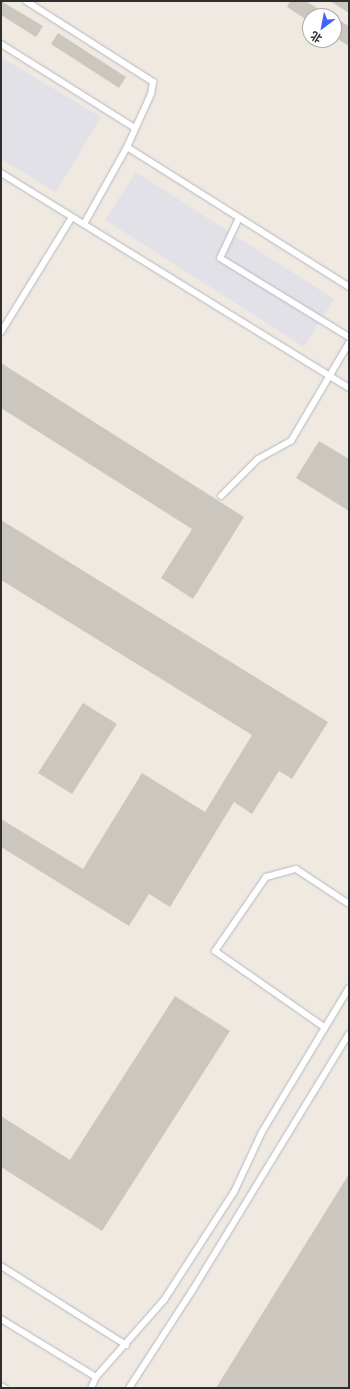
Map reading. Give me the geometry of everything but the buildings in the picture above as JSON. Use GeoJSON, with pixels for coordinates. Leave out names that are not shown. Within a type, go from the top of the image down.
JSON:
{"type":"FeatureCollection","features":[{"type":"Feature","properties":{"kind":"lane"},"geometry":{"type":"LineString","coordinates":[[26,1],[153,82],[151,94],[127,147],[84,224]]}},
{"type":"Feature","properties":{"kind":"lane"},"geometry":{"type":"LineString","coordinates":[[1,44],[135,128]]}},
{"type":"Feature","properties":{"kind":"lane"},"geometry":{"type":"LineString","coordinates":[[127,147],[349,287]]}},
{"type":"Feature","properties":{"kind":"lane"},"geometry":{"type":"LineString","coordinates":[[1,173],[349,388]]}},
{"type":"Feature","properties":{"kind":"lane"},"geometry":{"type":"LineString","coordinates":[[1,332],[72,217]]}},
{"type":"Feature","properties":{"kind":"lane"},"geometry":{"type":"LineString","coordinates":[[239,218],[220,258],[349,337]]}},
{"type":"Feature","properties":{"kind":"lane"},"geometry":{"type":"LineString","coordinates":[[221,496],[258,459],[291,441],[349,344]]}},
{"type":"Feature","properties":{"kind":"lane"},"geometry":{"type":"LineString","coordinates":[[324,1027],[215,951],[266,877],[296,869],[349,904]]}},
{"type":"Feature","properties":{"kind":"lane"},"geometry":{"type":"LineString","coordinates":[[91,1388],[96,1377],[126,1345],[164,1300],[234,1192],[262,1132],[324,1027],[349,988]]}},
{"type":"Feature","properties":{"kind":"lane"},"geometry":{"type":"LineString","coordinates":[[129,1388],[192,1291],[349,1034]]}},
{"type":"Feature","properties":{"kind":"lane"},"geometry":{"type":"LineString","coordinates":[[1,1266],[126,1345]]}},
{"type":"Feature","properties":{"kind":"lane"},"geometry":{"type":"LineString","coordinates":[[1,1319],[96,1377]]}},
{"type":"Feature","properties":{"kind":"lane"},"geometry":{"type":"LineString","coordinates":[[1,1386],[5,1388]]}},
{"type":"Feature","properties":{"kind":"shaded area"},"geometry":{"type":"Polygon","coordinates":[[[1,57],[101,117],[56,192],[1,159],[1,57]]]}},
{"type":"Feature","properties":{"kind":"shaded area"},"geometry":{"type":"Polygon","coordinates":[[[136,172],[334,299],[304,347],[105,220],[136,172]]]}}]}
